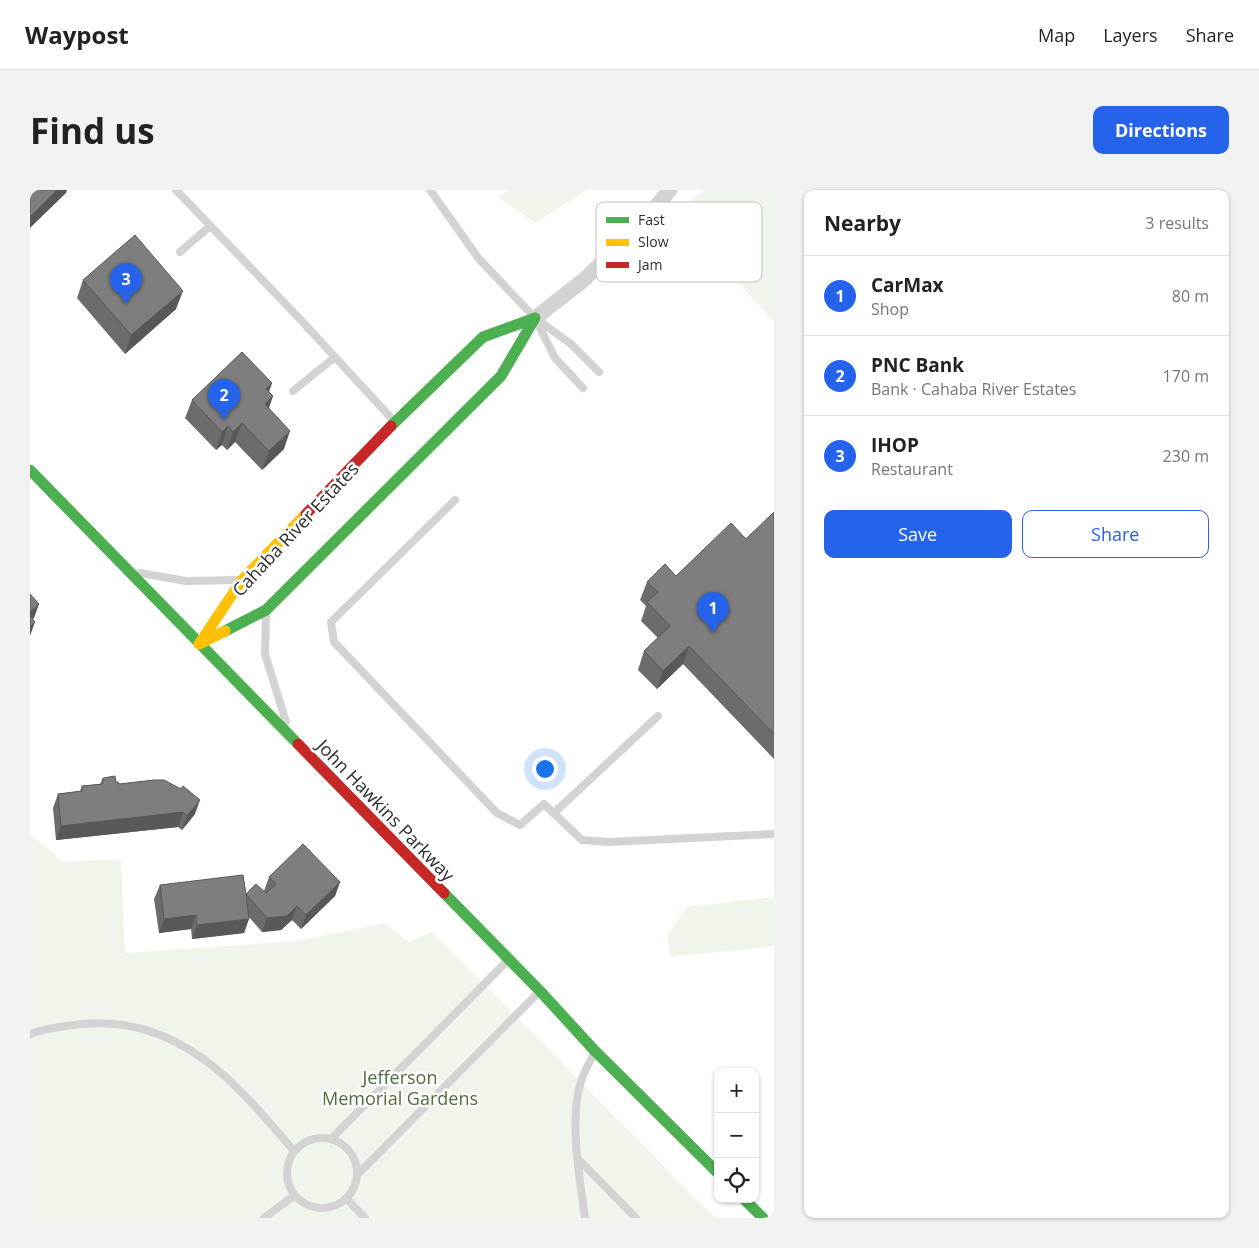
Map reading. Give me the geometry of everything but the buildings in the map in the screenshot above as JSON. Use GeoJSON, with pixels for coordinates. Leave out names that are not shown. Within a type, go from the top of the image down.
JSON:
{"type":"FeatureCollection","features":[{"type":"Feature","properties":{"kind":"main road","name":"Cahaba River Estates"},"geometry":{"type":"LineString","coordinates":[[198,644],[242,580],[395,422],[483,337],[535,318]]}},
{"type":"Feature","properties":{"kind":"main road","name":"Cahaba River Estates"},"geometry":{"type":"LineString","coordinates":[[198,644],[266,610],[501,376],[535,318]]}},
{"type":"Feature","properties":{"kind":"main road","name":"John Hawkins Parkway"},"geometry":{"type":"LineString","coordinates":[[30,470],[198,644],[290,735],[540,991],[595,1051],[714,1169]]}},
{"type":"Feature","properties":{"kind":"main road"},"geometry":{"type":"LineString","coordinates":[[748,1203],[763,1218]]}},
{"type":"Feature","properties":{"kind":"street","name":"Cahaba River Estates"},"geometry":{"type":"LineString","coordinates":[[660,202],[670,190]]}},
{"type":"Feature","properties":{"kind":"street","name":"Cahaba River Estates"},"geometry":{"type":"LineString","coordinates":[[535,318],[585,280],[596,269]]}},
{"type":"Feature","properties":{"kind":"lane"},"geometry":{"type":"LineString","coordinates":[[176,190],[395,422]]}},
{"type":"Feature","properties":{"kind":"lane"},"geometry":{"type":"LineString","coordinates":[[434,191],[479,259],[535,318],[571,344],[599,372]]}},
{"type":"Feature","properties":{"kind":"lane"},"geometry":{"type":"LineString","coordinates":[[180,252],[210,226]]}},
{"type":"Feature","properties":{"kind":"lane"},"geometry":{"type":"LineString","coordinates":[[535,318],[555,358],[583,388]]}},
{"type":"Feature","properties":{"kind":"lane"},"geometry":{"type":"LineString","coordinates":[[293,391],[335,357]]}},
{"type":"Feature","properties":{"kind":"lane"},"geometry":{"type":"LineString","coordinates":[[455,500],[331,622],[334,642],[497,813],[520,825],[544,804],[582,840],[609,842],[774,834]]}},
{"type":"Feature","properties":{"kind":"lane"},"geometry":{"type":"LineString","coordinates":[[128,570],[186,581],[242,580]]}},
{"type":"Feature","properties":{"kind":"lane"},"geometry":{"type":"LineString","coordinates":[[266,610],[266,654],[290,735]]}},
{"type":"Feature","properties":{"kind":"lane"},"geometry":{"type":"LineString","coordinates":[[554,813],[658,716]]}},
{"type":"Feature","properties":{"kind":"lane"},"geometry":{"type":"LineString","coordinates":[[331,1139],[508,960]]}},
{"type":"Feature","properties":{"kind":"lane"},"geometry":{"type":"LineString","coordinates":[[357,1175],[540,991]]}},
{"type":"Feature","properties":{"kind":"lane"},"geometry":{"type":"LineString","coordinates":[[30,1034],[66,1026],[96,1023],[128,1026],[179,1042],[205,1059],[250,1100],[294,1151]]}},
{"type":"Feature","properties":{"kind":"lane"},"geometry":{"type":"LineString","coordinates":[[584,1218],[576,1121],[578,1093],[584,1072],[595,1051]]}},
{"type":"Feature","properties":{"kind":"lane"},"geometry":{"type":"LineString","coordinates":[[313,1139],[331,1139],[346,1147],[353,1156],[357,1167],[357,1175],[353,1189],[337,1205],[326,1208],[309,1205],[295,1195],[289,1185],[287,1174],[289,1162],[294,1151],[302,1144],[313,1139]]}},
{"type":"Feature","properties":{"kind":"lane"},"geometry":{"type":"LineString","coordinates":[[578,1159],[636,1218]]}},
{"type":"Feature","properties":{"kind":"lane"},"geometry":{"type":"LineString","coordinates":[[264,1218],[295,1195]]}},
{"type":"Feature","properties":{"kind":"lane"},"geometry":{"type":"LineString","coordinates":[[346,1198],[364,1218]]}},
{"type":"Feature","properties":{"kind":"green space"},"geometry":{"type":"Polygon","coordinates":[[[509,190],[587,190],[535,223],[498,197],[509,190]]]}},
{"type":"Feature","properties":{"kind":"green space"},"geometry":{"type":"Polygon","coordinates":[[[704,190],[774,190],[774,321],[737,282],[762,282],[762,202],[690,202],[704,190]]]}},
{"type":"Feature","properties":{"kind":"green space","name":"Jefferson Memorial Gardens"},"geometry":{"type":"Polygon","coordinates":[[[30,834],[63,862],[121,859],[125,953],[299,941],[385,923],[409,942],[432,932],[715,1218],[30,1218],[30,834]]]}},
{"type":"Feature","properties":{"kind":"green space"},"geometry":{"type":"Polygon","coordinates":[[[774,897],[774,946],[671,957],[667,935],[687,907],[774,897]]]}},
{"type":"Feature","properties":{"kind":"traffic: fast"},"geometry":{"type":"LineString","coordinates":[[225,631],[266,610],[501,376],[535,318]]}},
{"type":"Feature","properties":{"kind":"traffic: fast"},"geometry":{"type":"LineString","coordinates":[[391,426],[483,337],[535,318]]}},
{"type":"Feature","properties":{"kind":"traffic: fast"},"geometry":{"type":"LineString","coordinates":[[30,470],[298,744]]}},
{"type":"Feature","properties":{"kind":"traffic: fast"},"geometry":{"type":"LineString","coordinates":[[444,893],[540,991],[595,1051],[714,1169]]}},
{"type":"Feature","properties":{"kind":"traffic: fast"},"geometry":{"type":"LineString","coordinates":[[748,1203],[763,1218]]}},
{"type":"Feature","properties":{"kind":"traffic: slow"},"geometry":{"type":"LineString","coordinates":[[225,631],[199,644],[242,580],[306,514]]}},
{"type":"Feature","properties":{"kind":"traffic: jam"},"geometry":{"type":"LineString","coordinates":[[306,514],[391,426]]}},
{"type":"Feature","properties":{"kind":"traffic: jam"},"geometry":{"type":"LineString","coordinates":[[298,744],[444,893]]}},
{"type":"Feature","properties":{"kind":"place","name":"IHOP"},"geometry":{"type":"Point","coordinates":[126,304]}},
{"type":"Feature","properties":{"kind":"place","name":"PNC Bank"},"geometry":{"type":"Point","coordinates":[224,420]}},
{"type":"Feature","properties":{"kind":"place","name":"CarMax"},"geometry":{"type":"Point","coordinates":[713,633]}}]}
